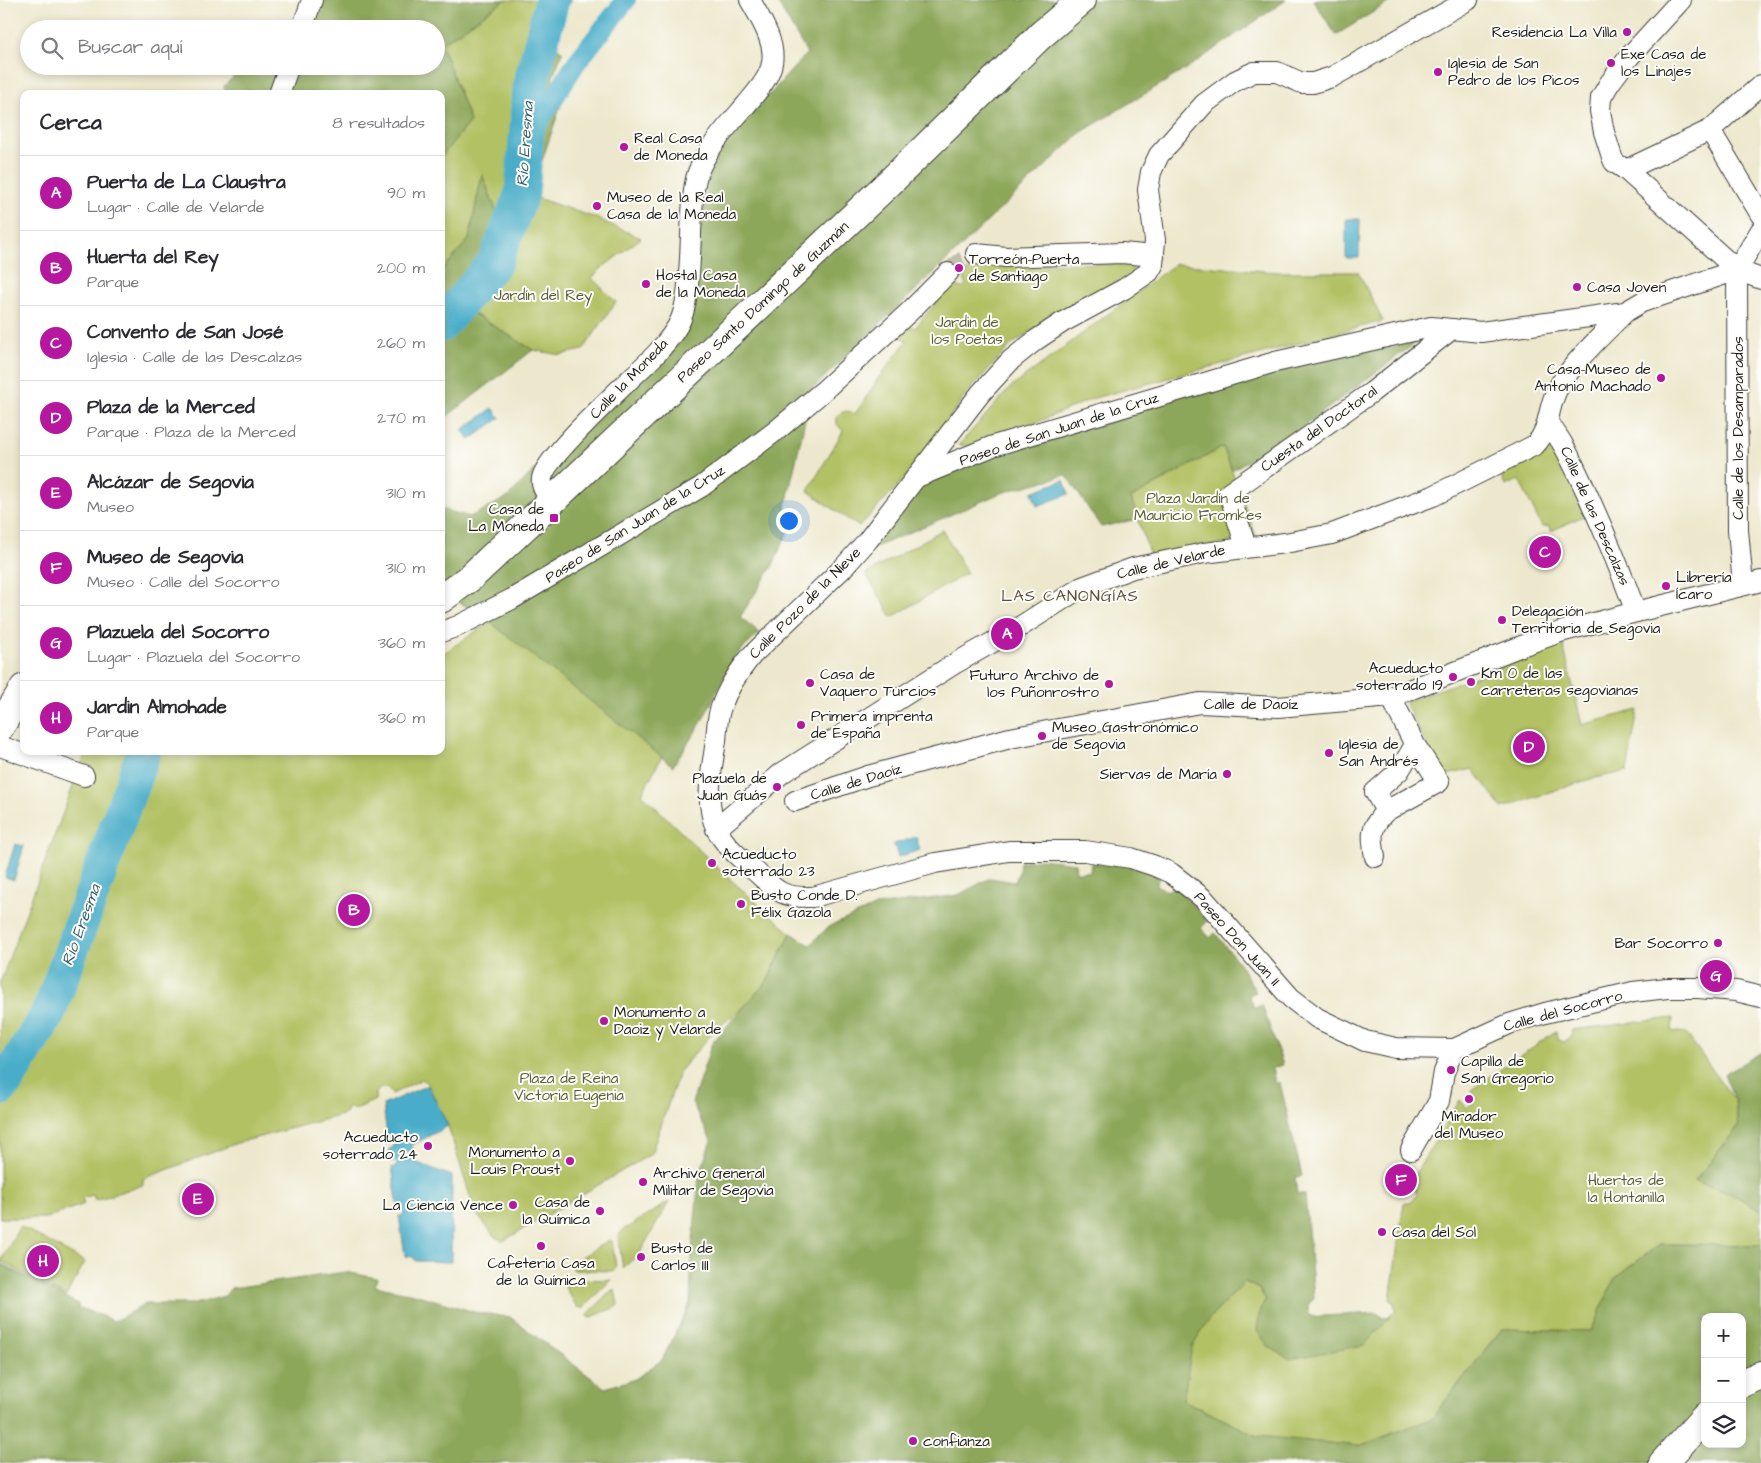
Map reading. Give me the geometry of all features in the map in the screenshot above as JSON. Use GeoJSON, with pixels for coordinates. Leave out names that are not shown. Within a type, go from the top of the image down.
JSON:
{"type":"FeatureCollection","features":[{"type":"Feature","properties":{"kind":"main road","name":"Paseo Santo Domingo de Guzmán"},"geometry":{"type":"LineString","coordinates":[[445,595],[471,577],[552,502],[890,182],[1028,48],[1082,0]]}},
{"type":"Feature","properties":{"kind":"main road"},"geometry":{"type":"LineString","coordinates":[[0,727],[20,694]]}},
{"type":"Feature","properties":{"kind":"main road"},"geometry":{"type":"LineString","coordinates":[[1746,1382],[1761,1375]]}},
{"type":"Feature","properties":{"kind":"main road"},"geometry":{"type":"LineString","coordinates":[[1663,1463],[1701,1421]]}},
{"type":"Feature","properties":{"kind":"street"},"geometry":{"type":"LineString","coordinates":[[305,20],[312,0]]}},
{"type":"Feature","properties":{"kind":"street","name":"Calle la Moneda"},"geometry":{"type":"LineString","coordinates":[[552,502],[542,482],[543,474],[547,467],[562,448],[658,352],[681,320],[688,281],[693,192],[697,173],[716,141],[758,91],[772,65],[773,57],[769,40],[750,0]]}},
{"type":"Feature","properties":{"kind":"street"},"geometry":{"type":"LineString","coordinates":[[976,254],[1006,257],[1122,253],[1154,256],[1155,240],[1148,190],[1151,172],[1158,155],[1204,104],[1235,81],[1254,72],[1277,72],[1302,83],[1313,83],[1332,77],[1468,0]]}},
{"type":"Feature","properties":{"kind":"street"},"geometry":{"type":"LineString","coordinates":[[1680,0],[1629,57],[1609,84],[1601,98],[1600,111],[1604,132],[1614,162],[1626,170],[1737,270],[1761,279]]}},
{"type":"Feature","properties":{"kind":"street"},"geometry":{"type":"LineString","coordinates":[[280,90],[286,75]]}},
{"type":"Feature","properties":{"kind":"street"},"geometry":{"type":"LineString","coordinates":[[1626,170],[1710,130],[1761,85]]}},
{"type":"Feature","properties":{"kind":"street"},"geometry":{"type":"LineString","coordinates":[[1710,130],[1761,215]]}},
{"type":"Feature","properties":{"kind":"street"},"geometry":{"type":"LineString","coordinates":[[1737,270],[1761,230]]}},
{"type":"Feature","properties":{"kind":"street","name":"Paseo de San Juan de la Cruz"},"geometry":{"type":"LineString","coordinates":[[916,477],[980,394],[1011,360],[1063,322],[1138,280],[1149,272],[1154,256]]}},
{"type":"Feature","properties":{"kind":"street","name":"Paseo de San Juan de la Cruz"},"geometry":{"type":"LineString","coordinates":[[916,477],[993,446],[1275,362],[1432,327],[1481,332],[1633,307],[1737,270]]}},
{"type":"Feature","properties":{"kind":"street","name":"Calle de los Desamparados"},"geometry":{"type":"LineString","coordinates":[[1737,270],[1738,530],[1752,583]]}},
{"type":"Feature","properties":{"kind":"street","name":"Paseo de San Juan de la Cruz"},"geometry":{"type":"LineString","coordinates":[[445,631],[512,599],[701,487],[777,430],[822,392],[908,313],[948,272]]}},
{"type":"Feature","properties":{"kind":"street"},"geometry":{"type":"LineString","coordinates":[[1548,423],[1552,402],[1557,389],[1568,374],[1633,307]]}},
{"type":"Feature","properties":{"kind":"street","name":"Cuesta del Doctoral"},"geometry":{"type":"LineString","coordinates":[[1246,547],[1229,493],[1372,392],[1452,329]]}},
{"type":"Feature","properties":{"kind":"street","name":"Calle de Velarde"},"geometry":{"type":"LineString","coordinates":[[723,823],[782,773],[954,664],[1018,628],[1082,587],[1133,568],[1204,553],[1285,543],[1332,534],[1433,496],[1535,445],[1544,435],[1548,423]]}},
{"type":"Feature","properties":{"kind":"street","name":"Calle de las Descalzas"},"geometry":{"type":"LineString","coordinates":[[1548,423],[1562,441],[1604,529],[1636,612]]}},
{"type":"Feature","properties":{"kind":"street","name":"Calle Pozo de la Nieve"},"geometry":{"type":"LineString","coordinates":[[723,823],[711,811],[711,778],[720,710],[739,670],[752,655],[843,568],[868,540],[916,477]]}},
{"type":"Feature","properties":{"kind":"street","name":"Calle de Daoíz"},"geometry":{"type":"LineString","coordinates":[[796,801],[868,776],[1010,738],[1200,703],[1278,707],[1391,696],[1543,638],[1752,583]]}},
{"type":"Feature","properties":{"kind":"street"},"geometry":{"type":"LineString","coordinates":[[1375,857],[1372,838],[1376,821],[1386,811],[1439,782],[1415,745],[1391,696]]}},
{"type":"Feature","properties":{"kind":"street"},"geometry":{"type":"LineString","coordinates":[[1386,811],[1375,792],[1399,771],[1415,745]]}},
{"type":"Feature","properties":{"kind":"street"},"geometry":{"type":"LineString","coordinates":[[0,746],[20,753]]}},
{"type":"Feature","properties":{"kind":"street"},"geometry":{"type":"LineString","coordinates":[[25,755],[84,776]]}},
{"type":"Feature","properties":{"kind":"street","name":"Paseo Don Juan II"},"geometry":{"type":"LineString","coordinates":[[723,823],[722,839],[733,851],[771,885],[787,896],[795,897],[813,897],[935,862],[1009,851],[1085,851],[1131,858],[1171,873],[1204,899],[1291,998],[1317,1018],[1365,1041],[1396,1048],[1454,1049]]}},
{"type":"Feature","properties":{"kind":"street","name":"Calle del Socorro"},"geometry":{"type":"LineString","coordinates":[[1454,1049],[1509,1024],[1545,1013],[1633,992],[1667,988],[1736,991],[1761,997]]}},
{"type":"Feature","properties":{"kind":"street"},"geometry":{"type":"LineString","coordinates":[[1411,1150],[1439,1101],[1444,1072],[1454,1049]]}},
{"type":"Feature","properties":{"kind":"green space"},"geometry":{"type":"Polygon","coordinates":[[[317,0],[505,0],[445,41],[445,20],[309,20],[317,0]]]}},
{"type":"Feature","properties":{"kind":"green space"},"geometry":{"type":"Polygon","coordinates":[[[505,0],[543,0],[535,26],[522,193],[505,234],[482,175],[469,239],[445,267],[445,152],[470,121],[445,55],[445,41],[505,0]]]}},
{"type":"Feature","properties":{"kind":"green space"},"geometry":{"type":"Polygon","coordinates":[[[776,0],[1286,0],[1186,69],[1080,133],[812,389],[784,514],[785,520],[791,525],[772,567],[740,617],[760,633],[735,656],[701,723],[673,766],[490,622],[445,593],[445,510],[470,517],[508,497],[687,312],[712,159],[807,53],[776,0]]]}},
{"type":"Feature","properties":{"kind":"green space"},"geometry":{"type":"Polygon","coordinates":[[[1313,0],[1393,0],[1336,35],[1313,0]]]}},
{"type":"Feature","properties":{"kind":"green space"},"geometry":{"type":"Polygon","coordinates":[[[548,41],[563,52],[552,79],[566,90],[510,255],[455,302],[533,350],[445,418],[445,267],[469,239],[482,174],[505,233],[522,193],[530,86],[548,41]]]}},
{"type":"Feature","properties":{"kind":"green space"},"geometry":{"type":"Polygon","coordinates":[[[445,55],[470,121],[445,152],[445,90],[224,90],[224,86],[236,75],[445,75],[445,55]]]}},
{"type":"Feature","properties":{"kind":"green space","name":"Jardín del Rey"},"geometry":{"type":"Polygon","coordinates":[[[531,196],[596,218],[641,238],[603,267],[592,278],[616,302],[583,350],[560,355],[533,350],[454,302],[510,255],[531,196]]]}},
{"type":"Feature","properties":{"kind":"green space","name":"Jardin de los Poetas"},"geometry":{"type":"Polygon","coordinates":[[[982,263],[1128,264],[1133,269],[1132,274],[1047,321],[1011,345],[972,387],[904,479],[859,527],[808,491],[843,431],[837,424],[837,416],[846,411],[855,414],[880,376],[907,341],[901,337],[909,325],[915,328],[934,305],[951,278],[957,287],[962,288],[966,284],[962,274],[982,263]]]}},
{"type":"Feature","properties":{"kind":"green space"},"geometry":{"type":"Polygon","coordinates":[[[1175,264],[1277,272],[1358,272],[1383,321],[1094,398],[981,446],[959,445],[1010,388],[1175,264]]]}},
{"type":"Feature","properties":{"kind":"green space"},"geometry":{"type":"Polygon","coordinates":[[[1417,342],[1301,428],[1232,470],[1223,447],[1131,498],[1138,519],[1101,527],[1066,475],[1001,493],[869,550],[918,482],[1026,439],[1294,363],[1417,342]]]}},
{"type":"Feature","properties":{"kind":"green space"},"geometry":{"type":"Polygon","coordinates":[[[1558,446],[1590,513],[1551,531],[1549,526],[1542,527],[1519,480],[1505,486],[1500,474],[1558,446]]]}},
{"type":"Feature","properties":{"kind":"green space","name":"Plaza Jardín de Mauricio Fromkes"},"geometry":{"type":"Polygon","coordinates":[[[1223,447],[1256,537],[1151,558],[1131,498],[1223,447]]]}},
{"type":"Feature","properties":{"kind":"green space"},"geometry":{"type":"Polygon","coordinates":[[[942,530],[967,573],[892,617],[866,574],[942,530]]]}},
{"type":"Feature","properties":{"kind":"green space","name":"Plaza de Reina Victoria Eugenia"},"geometry":{"type":"Polygon","coordinates":[[[490,622],[662,756],[642,794],[722,872],[791,933],[767,981],[750,1002],[715,1030],[680,1070],[651,1154],[503,1241],[495,1237],[475,1212],[448,1126],[428,1085],[422,1079],[392,1094],[388,1089],[381,1088],[376,1092],[375,1100],[354,1110],[347,1108],[345,1114],[237,1143],[143,1179],[143,1185],[95,1200],[93,1195],[82,1198],[84,1204],[44,1219],[0,1218],[0,983],[85,755],[445,755],[445,652],[490,622]]]}},
{"type":"Feature","properties":{"kind":"green space"},"geometry":{"type":"Polygon","coordinates":[[[1563,645],[1582,725],[1638,710],[1627,771],[1587,780],[1502,808],[1473,769],[1442,776],[1405,702],[1563,645]]]}},
{"type":"Feature","properties":{"kind":"green space"},"geometry":{"type":"Polygon","coordinates":[[[1040,859],[1075,863],[1076,872],[1090,872],[1091,863],[1138,867],[1160,876],[1156,885],[1167,891],[1175,886],[1208,921],[1201,928],[1210,938],[1215,933],[1239,963],[1256,992],[1249,995],[1254,1008],[1262,1005],[1283,1065],[1272,1068],[1275,1083],[1280,1083],[1302,1176],[1295,1177],[1297,1194],[1305,1194],[1314,1298],[1308,1305],[1308,1313],[1317,1317],[1377,1313],[1383,1318],[1391,1317],[1364,1345],[1290,1359],[1269,1347],[1257,1331],[1260,1309],[1266,1300],[1259,1289],[1245,1282],[1209,1319],[1192,1347],[1183,1400],[1257,1436],[1359,1446],[1431,1419],[1502,1329],[1591,1331],[1615,1278],[1660,1244],[1761,1245],[1761,1463],[0,1463],[0,1263],[78,1304],[78,1309],[83,1309],[114,1321],[146,1304],[195,1304],[225,1296],[231,1288],[346,1272],[377,1278],[375,1286],[418,1295],[478,1313],[510,1317],[605,1388],[635,1379],[662,1360],[690,1304],[692,1251],[699,1177],[711,1140],[692,1103],[712,1043],[767,981],[791,933],[810,945],[828,927],[876,906],[958,895],[990,878],[1015,882],[1020,862],[1040,859]]]}},
{"type":"Feature","properties":{"kind":"green space","name":"Huertas de la Hontanilla"},"geometry":{"type":"Polygon","coordinates":[[[1673,1018],[1672,1031],[1686,1033],[1735,1101],[1738,1127],[1695,1181],[1734,1195],[1761,1210],[1761,1245],[1660,1244],[1615,1278],[1591,1331],[1502,1329],[1431,1419],[1359,1446],[1257,1436],[1183,1400],[1191,1347],[1209,1319],[1245,1282],[1259,1289],[1266,1300],[1260,1310],[1364,1345],[1395,1310],[1394,1303],[1390,1300],[1404,1202],[1412,1202],[1417,1195],[1415,1189],[1408,1186],[1460,1100],[1467,1108],[1478,1098],[1471,1090],[1556,1031],[1557,1039],[1564,1042],[1570,1039],[1572,1035],[1571,1030],[1673,1018]]]}},
{"type":"Feature","properties":{"kind":"green space"},"geometry":{"type":"Polygon","coordinates":[[[1760,1053],[1761,1210],[1734,1195],[1695,1181],[1738,1127],[1735,1101],[1724,1074],[1760,1053]]]}},
{"type":"Feature","properties":{"kind":"green space"},"geometry":{"type":"Polygon","coordinates":[[[669,1202],[639,1254],[623,1268],[618,1236],[623,1230],[669,1202]]]}},
{"type":"Feature","properties":{"kind":"green space"},"geometry":{"type":"Polygon","coordinates":[[[20,1226],[85,1262],[66,1296],[1,1261],[20,1226]]]}},
{"type":"Feature","properties":{"kind":"green space"},"geometry":{"type":"Polygon","coordinates":[[[609,1240],[612,1241],[616,1267],[613,1271],[574,1270],[571,1266],[572,1263],[609,1240]]]}},
{"type":"Feature","properties":{"kind":"green space"},"geometry":{"type":"Polygon","coordinates":[[[575,1279],[611,1280],[583,1308],[577,1307],[565,1287],[575,1279]]]}},
{"type":"Feature","properties":{"kind":"green space"},"geometry":{"type":"Polygon","coordinates":[[[612,1290],[615,1290],[618,1305],[589,1318],[588,1314],[612,1290]]]}},
{"type":"Feature","properties":{"kind":"water"},"geometry":{"type":"Polygon","coordinates":[[[543,0],[571,0],[557,22],[560,25],[548,41],[530,86],[535,25],[543,0]]]}},
{"type":"Feature","properties":{"kind":"water"},"geometry":{"type":"Polygon","coordinates":[[[1346,219],[1360,219],[1359,258],[1346,258],[1346,219]]]}},
{"type":"Feature","properties":{"kind":"water"},"geometry":{"type":"Polygon","coordinates":[[[493,408],[500,418],[470,440],[462,430],[493,408]]]}},
{"type":"Feature","properties":{"kind":"water"},"geometry":{"type":"Polygon","coordinates":[[[1064,480],[1069,494],[1037,506],[1032,492],[1064,480]]]}},
{"type":"Feature","properties":{"kind":"water"},"geometry":{"type":"Polygon","coordinates":[[[916,837],[920,850],[898,857],[894,844],[916,837]]]}},
{"type":"Feature","properties":{"kind":"water"},"geometry":{"type":"Polygon","coordinates":[[[15,844],[24,846],[14,880],[5,877],[15,844]]]}},
{"type":"Feature","properties":{"kind":"water"},"geometry":{"type":"Polygon","coordinates":[[[428,1085],[448,1126],[412,1145],[413,1151],[402,1153],[402,1159],[415,1159],[415,1162],[452,1176],[451,1262],[416,1261],[413,1257],[405,1256],[399,1216],[402,1216],[404,1213],[401,1209],[398,1209],[392,1167],[394,1168],[398,1164],[394,1161],[391,1162],[389,1149],[393,1148],[394,1144],[392,1142],[388,1143],[383,1105],[428,1085]]]}},
{"type":"Feature","properties":{"kind":"waterway","name":"Río Eresma"},"geometry":{"type":"LineString","coordinates":[[445,320],[495,262],[522,193],[530,86],[552,0]]}},
{"type":"Feature","properties":{"kind":"waterway"},"geometry":{"type":"LineString","coordinates":[[526,142],[576,63],[626,0]]}},
{"type":"Feature","properties":{"kind":"waterway","name":"Río Eresma"},"geometry":{"type":"LineString","coordinates":[[0,1089],[49,1012],[143,755]]}},
{"type":"Feature","properties":{"kind":"tunnel"},"geometry":{"type":"LineString","coordinates":[[948,273],[976,254]]}},
{"type":"Feature","properties":{"kind":"place","name":"Residencia La Villa"},"geometry":{"type":"Point","coordinates":[1627,32]}},
{"type":"Feature","properties":{"kind":"place","name":"Exe Casa de los Linajes"},"geometry":{"type":"Point","coordinates":[1611,63]}},
{"type":"Feature","properties":{"kind":"place","name":"Iglesia de San Pedro de los Picos"},"geometry":{"type":"Point","coordinates":[1438,72]}},
{"type":"Feature","properties":{"kind":"place","name":"Real Casa de Moneda"},"geometry":{"type":"Point","coordinates":[624,147]}},
{"type":"Feature","properties":{"kind":"place","name":"Museo de la Real Casa de la Moneda"},"geometry":{"type":"Point","coordinates":[597,206]}},
{"type":"Feature","properties":{"kind":"place","name":"Torreón-Puerta de Santiago"},"geometry":{"type":"Point","coordinates":[959,268]}},
{"type":"Feature","properties":{"kind":"place","name":"Hostal Casa de la Moneda"},"geometry":{"type":"Point","coordinates":[646,284]}},
{"type":"Feature","properties":{"kind":"place","name":"Casa Joven"},"geometry":{"type":"Point","coordinates":[1577,287]}},
{"type":"Feature","properties":{"kind":"place","name":"Casa-Museo de Antonio Machado"},"geometry":{"type":"Point","coordinates":[1661,378]}},
{"type":"Feature","properties":{"kind":"place","name":"Casa de La Moneda"},"geometry":{"type":"Point","coordinates":[554,518]}},
{"type":"Feature","properties":{"kind":"place","name":"Convento de San José"},"geometry":{"type":"Point","coordinates":[1545,552]}},
{"type":"Feature","properties":{"kind":"place","name":"Librería Ícaro"},"geometry":{"type":"Point","coordinates":[1666,586]}},
{"type":"Feature","properties":{"kind":"place","name":"Delegación Territoria de Segovia"},"geometry":{"type":"Point","coordinates":[1502,620]}},
{"type":"Feature","properties":{"kind":"place","name":"Puerta de La Claustra"},"geometry":{"type":"Point","coordinates":[1007,634]}},
{"type":"Feature","properties":{"kind":"place","name":"Acueducto soterrado 19"},"geometry":{"type":"Point","coordinates":[1453,677]}},
{"type":"Feature","properties":{"kind":"place","name":"Km 0 de las carreteras segovianas"},"geometry":{"type":"Point","coordinates":[1471,682]}},
{"type":"Feature","properties":{"kind":"place","name":"Casa de Vaquero Turcios"},"geometry":{"type":"Point","coordinates":[810,683]}},
{"type":"Feature","properties":{"kind":"place","name":"Futuro Archivo de los Puñonrostro"},"geometry":{"type":"Point","coordinates":[1109,684]}},
{"type":"Feature","properties":{"kind":"place","name":"Primera imprenta de España"},"geometry":{"type":"Point","coordinates":[801,725]}},
{"type":"Feature","properties":{"kind":"place","name":"Museo Gastronómico de Segovia"},"geometry":{"type":"Point","coordinates":[1042,736]}},
{"type":"Feature","properties":{"kind":"place","name":"Plaza de la Merced"},"geometry":{"type":"Point","coordinates":[1529,747]}},
{"type":"Feature","properties":{"kind":"place","name":"Iglesia de San Andrés"},"geometry":{"type":"Point","coordinates":[1329,753]}},
{"type":"Feature","properties":{"kind":"place","name":"Siervas de María"},"geometry":{"type":"Point","coordinates":[1227,774]}},
{"type":"Feature","properties":{"kind":"place","name":"Plazuela de Juan Guás"},"geometry":{"type":"Point","coordinates":[777,787]}},
{"type":"Feature","properties":{"kind":"place","name":"Acueducto soterrado 23"},"geometry":{"type":"Point","coordinates":[712,863]}},
{"type":"Feature","properties":{"kind":"place","name":"Busto Conde D. Félix Gazola"},"geometry":{"type":"Point","coordinates":[741,904]}},
{"type":"Feature","properties":{"kind":"place","name":"Huerta del Rey"},"geometry":{"type":"Point","coordinates":[354,910]}},
{"type":"Feature","properties":{"kind":"place","name":"Bar Socorro"},"geometry":{"type":"Point","coordinates":[1718,943]}},
{"type":"Feature","properties":{"kind":"place","name":"Plazuela del Socorro"},"geometry":{"type":"Point","coordinates":[1716,976]}},
{"type":"Feature","properties":{"kind":"place","name":"Monumento a Daoiz y Velarde"},"geometry":{"type":"Point","coordinates":[604,1021]}},
{"type":"Feature","properties":{"kind":"place","name":"Capilla de San Gregorio"},"geometry":{"type":"Point","coordinates":[1451,1070]}},
{"type":"Feature","properties":{"kind":"place","name":"Mirador del Museo"},"geometry":{"type":"Point","coordinates":[1469,1099]}},
{"type":"Feature","properties":{"kind":"place","name":"Acueducto soterrado 24"},"geometry":{"type":"Point","coordinates":[428,1146]}},
{"type":"Feature","properties":{"kind":"place","name":"Monumento a Louis Proust"},"geometry":{"type":"Point","coordinates":[570,1161]}},
{"type":"Feature","properties":{"kind":"place","name":"Museo de Segovia"},"geometry":{"type":"Point","coordinates":[1401,1180]}},
{"type":"Feature","properties":{"kind":"place","name":"Archivo General Militar de Segovia"},"geometry":{"type":"Point","coordinates":[643,1182]}},
{"type":"Feature","properties":{"kind":"place","name":"Alcázar de Segovia"},"geometry":{"type":"Point","coordinates":[198,1199]}},
{"type":"Feature","properties":{"kind":"place","name":"La Ciencia Vence"},"geometry":{"type":"Point","coordinates":[513,1205]}},
{"type":"Feature","properties":{"kind":"place","name":"Casa de la Química"},"geometry":{"type":"Point","coordinates":[600,1211]}},
{"type":"Feature","properties":{"kind":"place","name":"Casa del Sol"},"geometry":{"type":"Point","coordinates":[1382,1232]}},
{"type":"Feature","properties":{"kind":"place","name":"Cafetería Casa de la Química"},"geometry":{"type":"Point","coordinates":[541,1246]}},
{"type":"Feature","properties":{"kind":"place","name":"Busto de Carlos III"},"geometry":{"type":"Point","coordinates":[641,1257]}},
{"type":"Feature","properties":{"kind":"place","name":"Jardin Almohade"},"geometry":{"type":"Point","coordinates":[43,1261]}},
{"type":"Feature","properties":{"kind":"place","name":"confianza"},"geometry":{"type":"Point","coordinates":[913,1441]}},
{"type":"Feature","properties":{"kind":"district","name":"LAS CANONGÍAS"},"geometry":{"type":"Point","coordinates":[1070,596]}}]}
